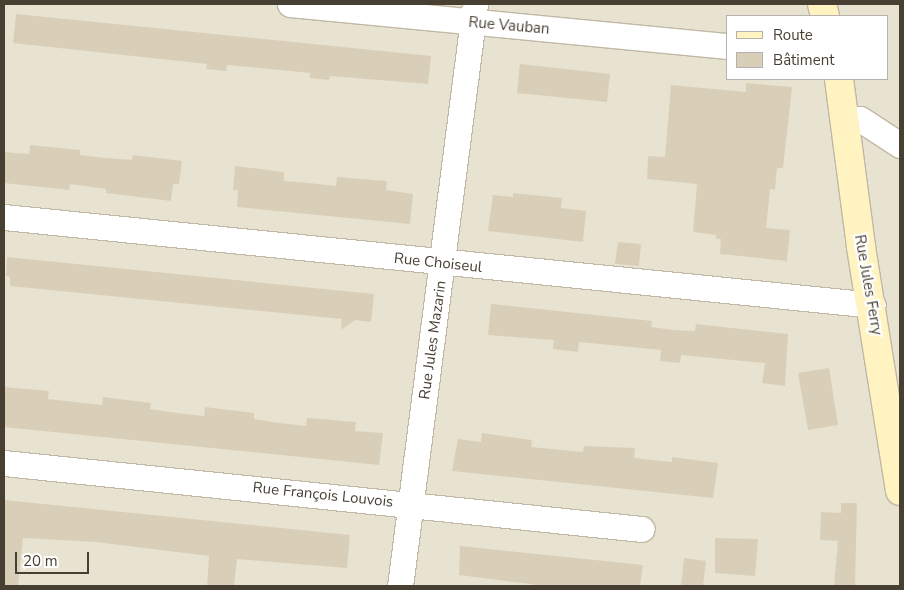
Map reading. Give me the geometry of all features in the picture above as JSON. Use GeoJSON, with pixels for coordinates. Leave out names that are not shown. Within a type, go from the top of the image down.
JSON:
{"type":"FeatureCollection","features":[{"type":"Feature","properties":{"kind":"street","name":"Rue Vauban"},"geometry":{"type":"LineString","coordinates":[[290,4],[474,13],[726,46]]}},
{"type":"Feature","properties":{"kind":"street","name":"Rue Jules Mazarin"},"geometry":{"type":"LineString","coordinates":[[400,586],[474,13]]}},
{"type":"Feature","properties":{"kind":"street","name":"Rue Jules Ferry"},"geometry":{"type":"LineString","coordinates":[[839,80],[846,120],[861,247],[872,306],[900,491]]}},
{"type":"Feature","properties":{"kind":"street"},"geometry":{"type":"LineString","coordinates":[[846,120],[860,119],[900,145]]}},
{"type":"Feature","properties":{"kind":"street","name":"Rue Choiseul"},"geometry":{"type":"LineString","coordinates":[[4,217],[443,264],[872,306]]}},
{"type":"Feature","properties":{"kind":"street","name":"Rue François Louvois"},"geometry":{"type":"LineString","coordinates":[[4,463],[642,529]]}},
{"type":"Feature","properties":{"kind":"shaded area"},"geometry":{"type":"Polygon","coordinates":[[[4,4],[900,4],[900,586],[4,586],[4,4]]]}},
{"type":"Feature","properties":{"kind":"building"},"geometry":{"type":"Polygon","coordinates":[[[16,14],[431,56],[428,84],[330,76],[329,80],[310,78],[310,73],[227,65],[226,71],[206,69],[207,64],[13,43],[16,14]]]}},
{"type":"Feature","properties":{"kind":"building"},"geometry":{"type":"Polygon","coordinates":[[[520,64],[610,74],[607,102],[517,93],[520,64]]]}},
{"type":"Feature","properties":{"kind":"building"},"geometry":{"type":"Polygon","coordinates":[[[746,83],[792,87],[783,168],[777,168],[775,190],[770,189],[766,228],[790,230],[787,261],[720,254],[721,239],[716,239],[716,235],[693,232],[697,184],[647,179],[648,156],[665,157],[671,85],[746,92],[746,83]]]}},
{"type":"Feature","properties":{"kind":"building"},"geometry":{"type":"Polygon","coordinates":[[[30,145],[80,150],[80,155],[106,158],[132,160],[133,155],[182,161],[179,184],[173,184],[171,201],[106,193],[106,189],[70,184],[69,190],[4,183],[4,152],[29,154],[30,145]]]}},
{"type":"Feature","properties":{"kind":"building"},"geometry":{"type":"Polygon","coordinates":[[[235,166],[284,172],[284,181],[336,186],[337,177],[387,181],[386,190],[413,194],[410,224],[237,207],[238,190],[233,190],[235,166]]]}},
{"type":"Feature","properties":{"kind":"building"},"geometry":{"type":"Polygon","coordinates":[[[513,193],[562,198],[561,208],[586,211],[583,242],[488,231],[493,195],[513,197],[513,193]]]}},
{"type":"Feature","properties":{"kind":"building"},"geometry":{"type":"Polygon","coordinates":[[[618,242],[641,244],[639,266],[615,264],[618,242]]]}},
{"type":"Feature","properties":{"kind":"building"},"geometry":{"type":"Polygon","coordinates":[[[7,257],[374,294],[371,322],[355,320],[341,330],[342,319],[10,286],[10,277],[6,276],[7,257]]]}},
{"type":"Feature","properties":{"kind":"building"},"geometry":{"type":"Polygon","coordinates":[[[491,304],[652,321],[651,327],[674,330],[695,331],[696,324],[788,334],[785,386],[762,383],[765,363],[681,355],[680,363],[660,361],[661,350],[579,342],[578,352],[553,349],[554,340],[488,335],[491,304]]]}},
{"type":"Feature","properties":{"kind":"building"},"geometry":{"type":"Polygon","coordinates":[[[829,368],[838,425],[808,430],[798,373],[829,368]]]}},
{"type":"Feature","properties":{"kind":"building"},"geometry":{"type":"Polygon","coordinates":[[[4,387],[49,391],[48,399],[102,405],[103,397],[151,403],[150,409],[204,416],[205,407],[254,413],[254,419],[306,426],[307,418],[356,422],[355,431],[383,433],[379,465],[4,427],[4,387]]]}},
{"type":"Feature","properties":{"kind":"building"},"geometry":{"type":"Polygon","coordinates":[[[482,433],[532,440],[531,447],[583,452],[584,446],[635,448],[634,458],[672,462],[672,457],[718,463],[713,498],[452,471],[458,439],[481,442],[482,433]]]}},
{"type":"Feature","properties":{"kind":"building"},"geometry":{"type":"Polygon","coordinates":[[[4,500],[350,535],[347,568],[237,559],[234,586],[207,586],[209,556],[96,542],[23,538],[18,586],[4,586],[4,500]]]}},
{"type":"Feature","properties":{"kind":"building"},"geometry":{"type":"Polygon","coordinates":[[[841,503],[857,503],[855,586],[834,586],[838,541],[820,540],[821,512],[841,513],[841,503]]]}},
{"type":"Feature","properties":{"kind":"building"},"geometry":{"type":"Polygon","coordinates":[[[715,538],[758,539],[755,576],[715,573],[715,538]]]}},
{"type":"Feature","properties":{"kind":"building"},"geometry":{"type":"Polygon","coordinates":[[[460,546],[643,565],[640,586],[545,586],[459,575],[460,546]]]}},
{"type":"Feature","properties":{"kind":"building"},"geometry":{"type":"Polygon","coordinates":[[[684,558],[706,561],[703,586],[681,586],[684,558]]]}}]}
